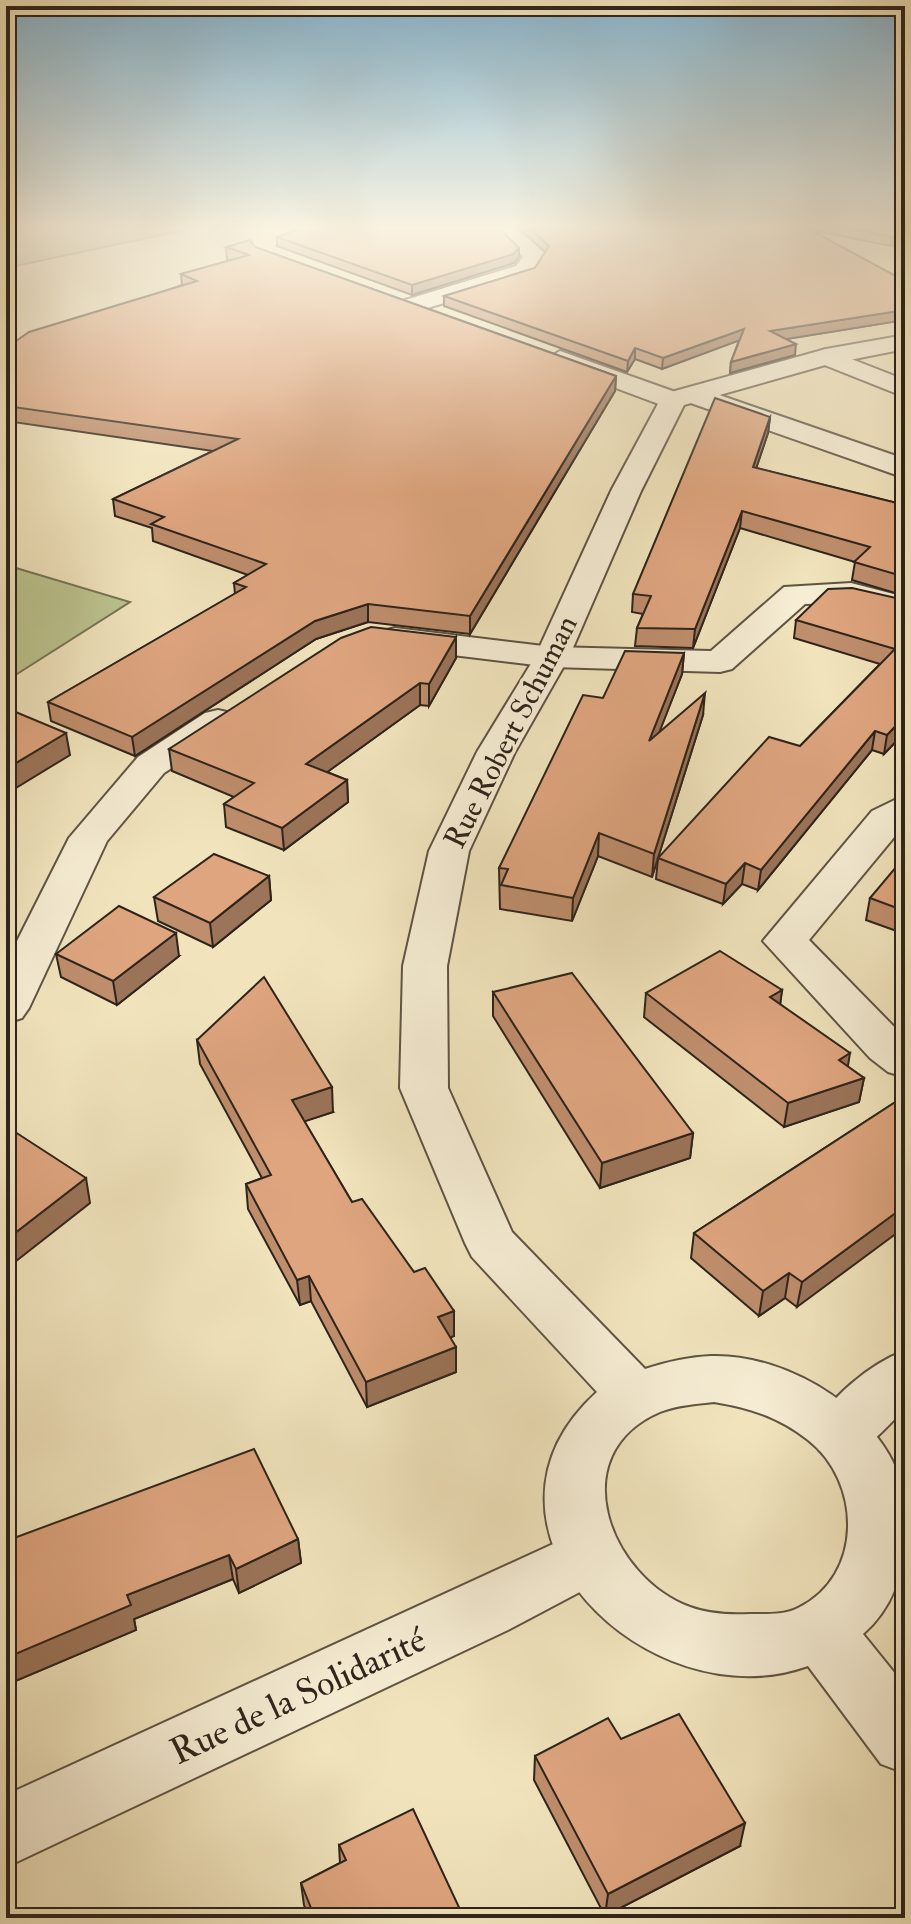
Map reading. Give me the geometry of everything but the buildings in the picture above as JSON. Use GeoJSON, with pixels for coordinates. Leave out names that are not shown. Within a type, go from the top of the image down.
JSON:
{"type":"FeatureCollection","features":[{"type":"Feature","properties":{"kind":"street"},"geometry":{"type":"LineString","coordinates":[[434,315],[454,322]]}},
{"type":"Feature","properties":{"kind":"street"},"geometry":{"type":"LineString","coordinates":[[683,397],[826,357],[905,342]]}},
{"type":"Feature","properties":{"kind":"street"},"geometry":{"type":"LineString","coordinates":[[541,353],[905,469]]}},
{"type":"Feature","properties":{"kind":"street"},"geometry":{"type":"LineString","coordinates":[[826,357],[905,389]]}},
{"type":"Feature","properties":{"kind":"street","name":"Rue Robert Schuman"},"geometry":{"type":"LineString","coordinates":[[631,1399],[624,1383],[491,1243],[424,1088],[425,966],[449,851],[496,752],[552,657],[626,491],[683,397]]}},
{"type":"Feature","properties":{"kind":"street"},"geometry":{"type":"LineString","coordinates":[[355,639],[368,635],[552,657],[720,662],[796,594],[851,593],[905,607]]}},
{"type":"Feature","properties":{"kind":"street"},"geometry":{"type":"LineString","coordinates":[[6,1008],[89,838],[151,765],[253,699]]}},
{"type":"Feature","properties":{"kind":"street"},"geometry":{"type":"LineString","coordinates":[[905,807],[886,819],[785,941],[886,1047],[905,1061]]}},
{"type":"Feature","properties":{"kind":"street"},"geometry":{"type":"LineString","coordinates":[[840,1433],[905,1374]]}},
{"type":"Feature","properties":{"kind":"street"},"geometry":{"type":"LineString","coordinates":[[700,1381],[760,1386],[803,1404],[840,1433],[869,1471],[882,1515],[879,1560],[858,1600],[820,1630],[772,1645],[716,1645],[665,1627],[620,1596],[588,1556],[574,1511],[578,1466],[597,1428],[631,1399],[671,1384],[700,1381]]}},
{"type":"Feature","properties":{"kind":"street","name":"Rue de la Solidarité"},"geometry":{"type":"LineString","coordinates":[[6,1831],[485,1609],[588,1556]]}},
{"type":"Feature","properties":{"kind":"street"},"geometry":{"type":"LineString","coordinates":[[820,1630],[905,1740]]}},
{"type":"Feature","properties":{"kind":"green space"},"geometry":{"type":"Polygon","coordinates":[[[6,565],[130,602],[6,681],[6,565]]]}}]}
